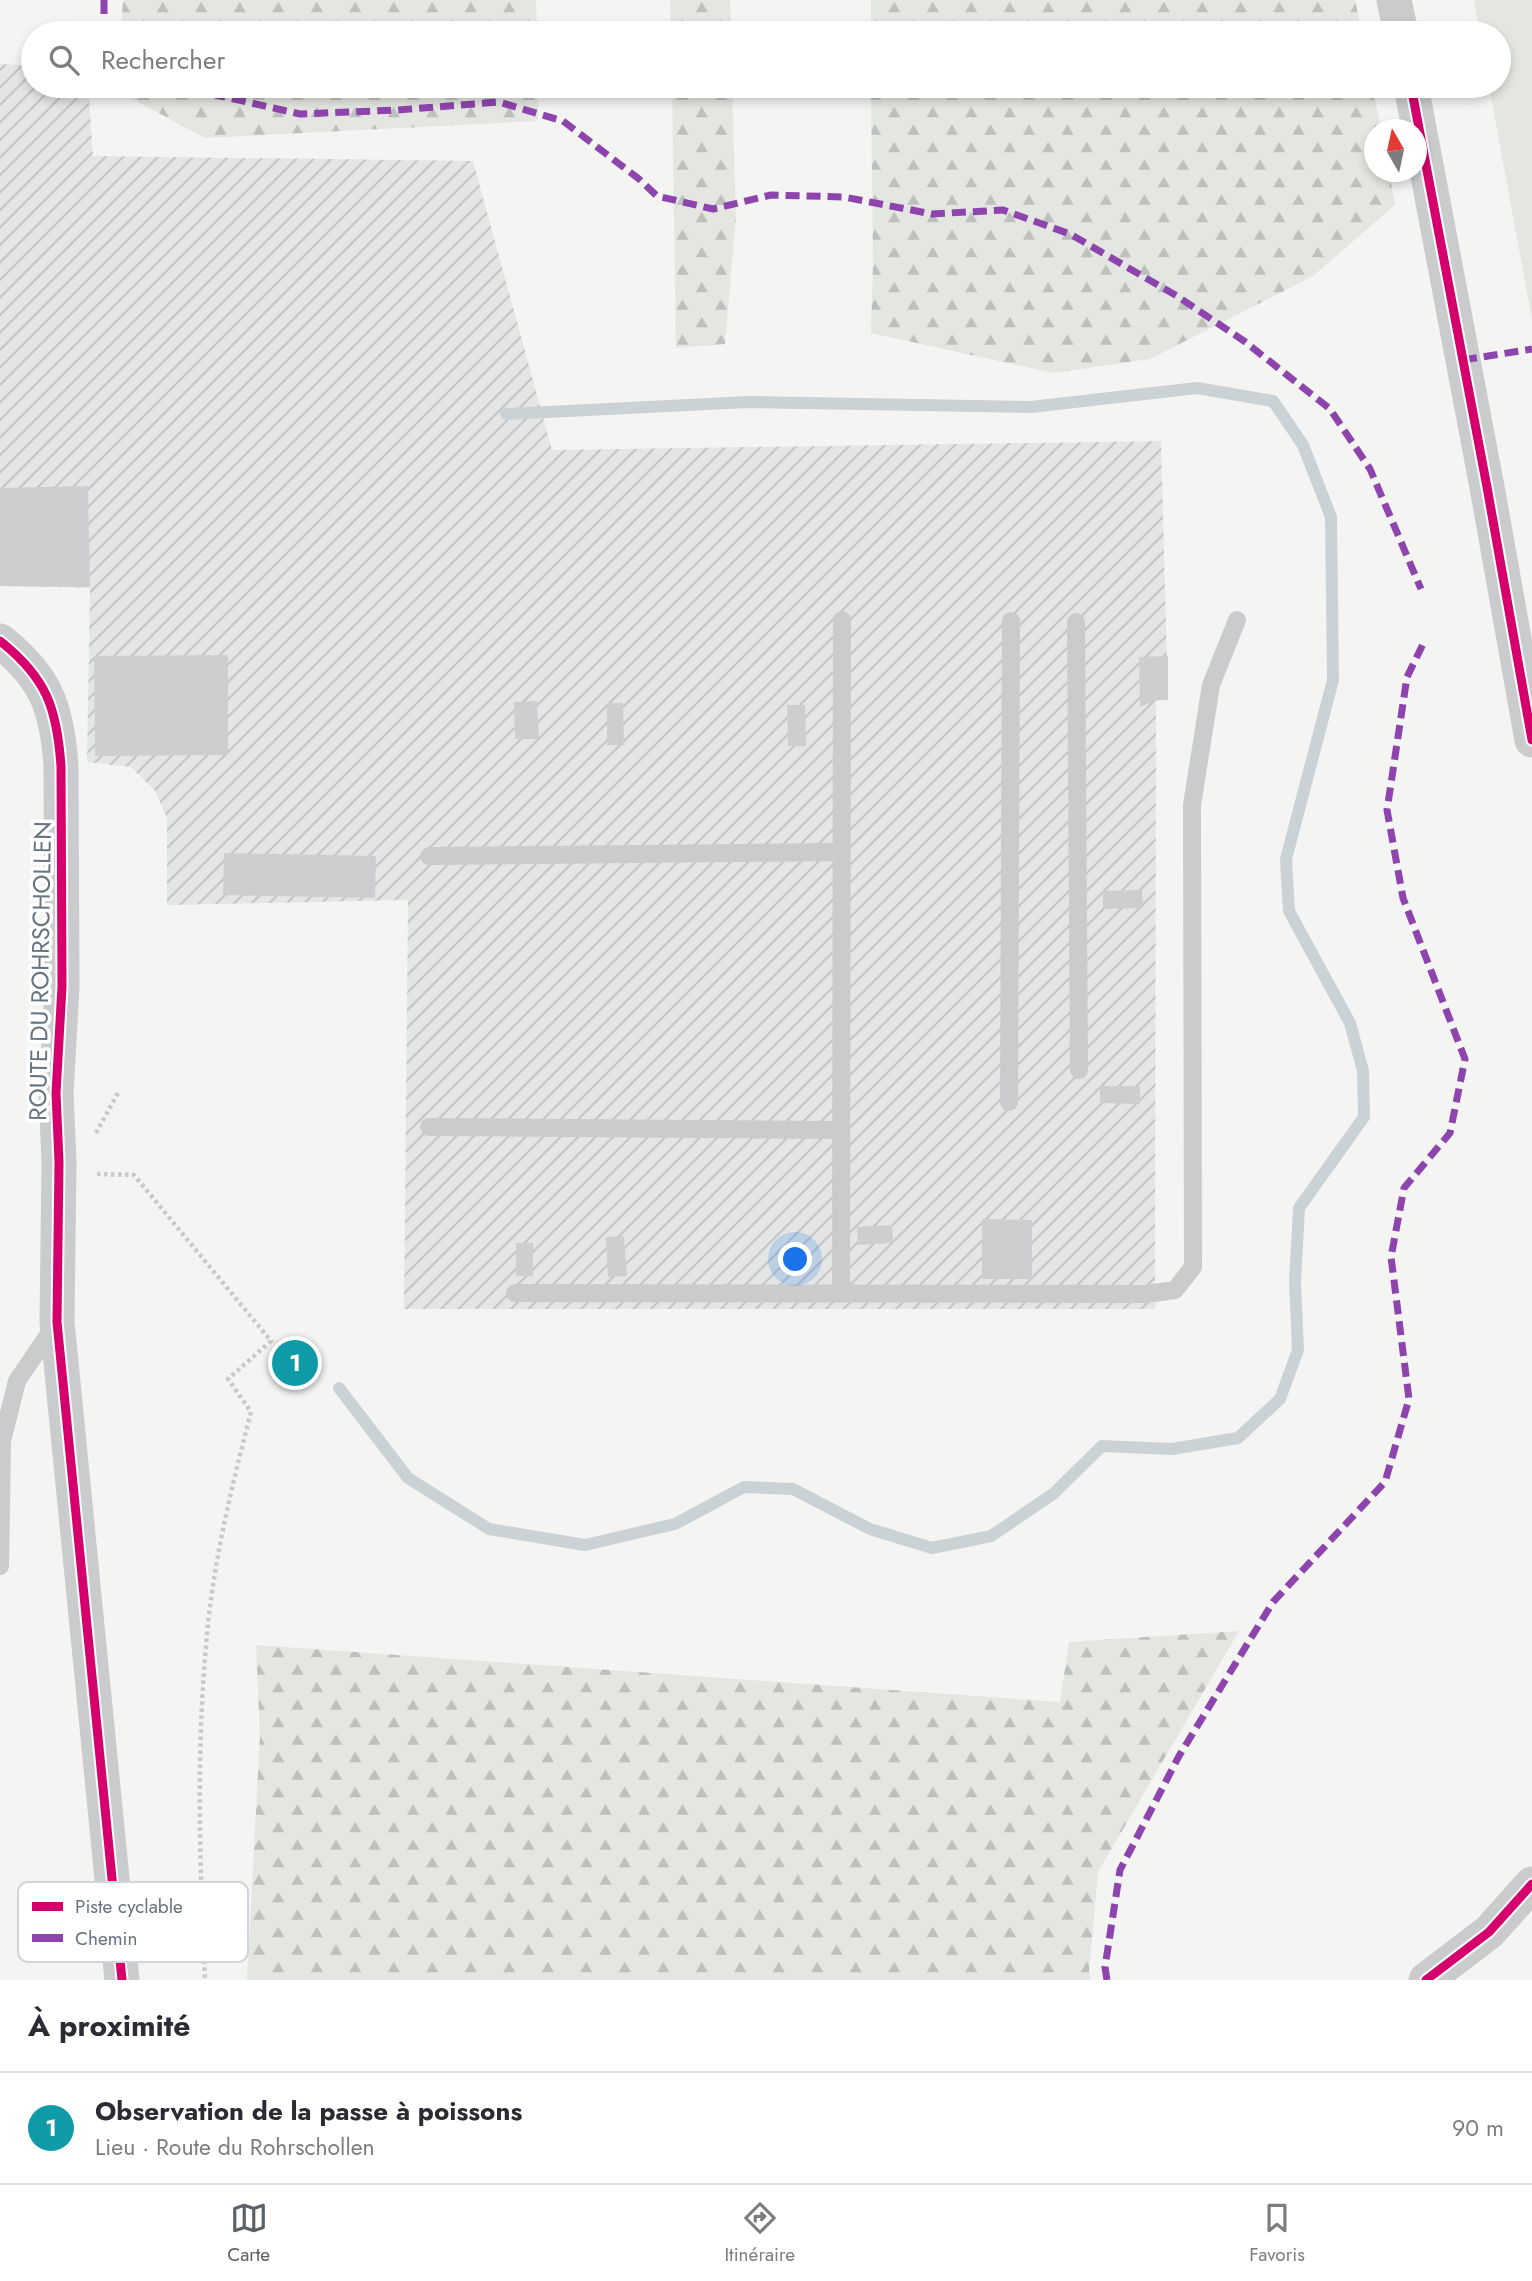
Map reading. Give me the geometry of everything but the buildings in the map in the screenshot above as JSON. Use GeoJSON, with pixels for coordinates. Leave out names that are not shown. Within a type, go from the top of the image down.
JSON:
{"type":"FeatureCollection","features":[{"type":"Feature","properties":{"kind":"street"},"geometry":{"type":"LineString","coordinates":[[1394,0],[1398,21]]}},
{"type":"Feature","properties":{"kind":"street"},"geometry":{"type":"LineString","coordinates":[[1413,98],[1532,740]]}},
{"type":"Feature","properties":{"kind":"street","name":"ROUTE DU ROHRSCHOLLEN"},"geometry":{"type":"LineString","coordinates":[[0,641],[18,655],[37,678],[52,705],[59,738],[62,987],[56,1093],[59,1162],[57,1322],[112,1882]]}},
{"type":"Feature","properties":{"kind":"street"},"geometry":{"type":"LineString","coordinates":[[1426,1980],[1489,1931],[1532,1884]]}},
{"type":"Feature","properties":{"kind":"street","name":"ROUTE DU ROHRSCHOLLEN"},"geometry":{"type":"LineString","coordinates":[[120,1962],[122,1980]]}},
{"type":"Feature","properties":{"kind":"lane"},"geometry":{"type":"LineString","coordinates":[[841,1293],[842,620]]}},
{"type":"Feature","properties":{"kind":"lane"},"geometry":{"type":"LineString","coordinates":[[515,1293],[1146,1294],[1175,1290],[1193,1266],[1192,805],[1211,685],[1237,620]]}},
{"type":"Feature","properties":{"kind":"lane"},"geometry":{"type":"LineString","coordinates":[[1009,1102],[1011,621]]}},
{"type":"Feature","properties":{"kind":"lane"},"geometry":{"type":"LineString","coordinates":[[1076,622],[1079,1070]]}},
{"type":"Feature","properties":{"kind":"lane"},"geometry":{"type":"LineString","coordinates":[[429,856],[840,852]]}},
{"type":"Feature","properties":{"kind":"lane"},"geometry":{"type":"LineString","coordinates":[[429,1127],[841,1130]]}},
{"type":"Feature","properties":{"kind":"lane"},"geometry":{"type":"LineString","coordinates":[[0,1566],[2,1441],[17,1381],[57,1322]]}},
{"type":"Feature","properties":{"kind":"path"},"geometry":{"type":"LineString","coordinates":[[94,1174],[134,1175],[271,1341],[228,1380],[251,1412],[234,1475],[219,1550],[206,1645],[200,1759],[201,1882]]}},
{"type":"Feature","properties":{"kind":"path"},"geometry":{"type":"LineString","coordinates":[[204,1962],[205,1980]]}},
{"type":"Feature","properties":{"kind":"shaded area"},"geometry":{"type":"Polygon","coordinates":[[[0,64],[21,65],[21,98],[89,98],[93,156],[473,161],[552,450],[1161,441],[1168,700],[1156,701],[1155,1309],[404,1309],[408,900],[167,905],[167,818],[155,791],[131,767],[87,762],[90,588],[0,586],[0,64]]]}},
{"type":"Feature","properties":{"kind":"green space"},"geometry":{"type":"Polygon","coordinates":[[[123,0],[536,0],[537,21],[122,21],[123,0]]]}},
{"type":"Feature","properties":{"kind":"green space"},"geometry":{"type":"Polygon","coordinates":[[[670,0],[730,0],[731,21],[671,21],[670,0]]]}},
{"type":"Feature","properties":{"kind":"green space"},"geometry":{"type":"Polygon","coordinates":[[[871,0],[1355,0],[1359,21],[871,21],[871,0]]]}},
{"type":"Feature","properties":{"kind":"green space"},"geometry":{"type":"Polygon","coordinates":[[[1474,0],[1532,0],[1532,320],[1491,98],[1511,98],[1511,21],[1478,21],[1474,0]]]}},
{"type":"Feature","properties":{"kind":"green space"},"geometry":{"type":"Polygon","coordinates":[[[131,98],[538,98],[538,121],[205,138],[131,98]]]}},
{"type":"Feature","properties":{"kind":"green space"},"geometry":{"type":"Polygon","coordinates":[[[672,98],[732,98],[736,217],[725,344],[676,348],[672,98]]]}},
{"type":"Feature","properties":{"kind":"green space"},"geometry":{"type":"Polygon","coordinates":[[[871,98],[1375,98],[1379,119],[1364,119],[1364,182],[1391,182],[1395,205],[1313,276],[1150,359],[1053,373],[871,333],[871,98]]]}},
{"type":"Feature","properties":{"kind":"green space"},"geometry":{"type":"Polygon","coordinates":[[[1239,1631],[1098,1872],[1089,1971],[1091,1980],[247,1980],[260,1735],[256,1645],[1060,1702],[1069,1642],[1239,1631]]]}},
{"type":"Feature","properties":{"kind":"waterway"},"geometry":{"type":"LineString","coordinates":[[339,1388],[408,1478],[489,1529],[585,1545],[675,1524],[744,1487],[793,1489],[870,1529],[932,1548],[991,1536],[1053,1494],[1102,1446],[1172,1449],[1238,1438],[1280,1399],[1298,1350],[1295,1281],[1299,1208],[1364,1117],[1363,1071],[1350,1023],[1289,911],[1286,859],[1333,680],[1331,517],[1303,445],[1273,401],[1197,388],[1031,407],[748,402],[506,414]]}},
{"type":"Feature","properties":{"kind":"marked path"},"geometry":{"type":"LineString","coordinates":[[104,0],[104,21]]}},
{"type":"Feature","properties":{"kind":"marked path"},"geometry":{"type":"LineString","coordinates":[[229,98],[300,114],[499,102],[563,121],[657,196],[713,209],[771,195],[844,197],[932,214],[1003,210],[1070,234],[1177,296],[1244,341],[1330,409],[1370,469],[1421,589]]}},
{"type":"Feature","properties":{"kind":"marked path"},"geometry":{"type":"LineString","coordinates":[[1463,360],[1532,349]]}},
{"type":"Feature","properties":{"kind":"marked path"},"geometry":{"type":"LineString","coordinates":[[1107,1980],[1105,1967],[1120,1870],[1179,1756],[1273,1602],[1385,1482],[1409,1399],[1391,1257],[1404,1188],[1450,1133],[1465,1059],[1403,898],[1387,810],[1407,677],[1425,640]]}},
{"type":"Feature","properties":{"kind":"cycle path"},"geometry":{"type":"LineString","coordinates":[[1413,98],[1532,740]]}},
{"type":"Feature","properties":{"kind":"cycle path"},"geometry":{"type":"LineString","coordinates":[[0,641],[29,668],[47,696],[56,728],[61,766],[62,987],[56,1093],[59,1162],[57,1322],[112,1882]]}},
{"type":"Feature","properties":{"kind":"cycle path"},"geometry":{"type":"LineString","coordinates":[[1426,1980],[1489,1932],[1532,1884]]}},
{"type":"Feature","properties":{"kind":"cycle path"},"geometry":{"type":"LineString","coordinates":[[120,1962],[122,1980]]}},
{"type":"Feature","properties":{"kind":"place","name":"Observation de la passe à poissons"},"geometry":{"type":"Point","coordinates":[295,1363]}}]}
